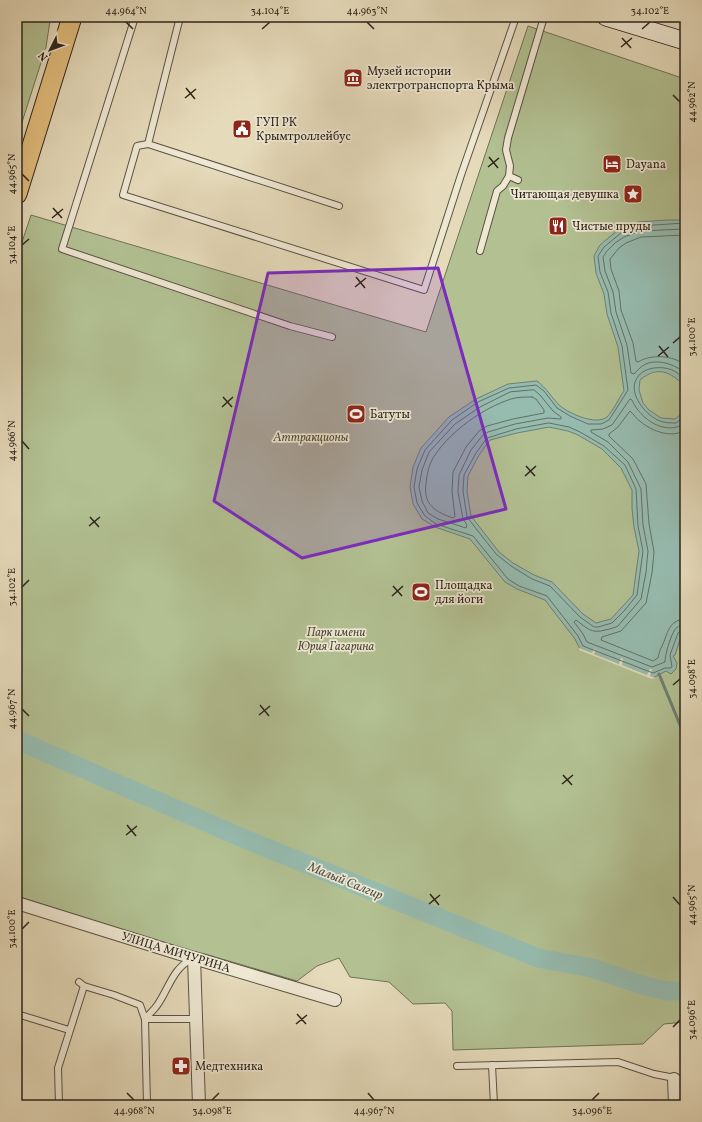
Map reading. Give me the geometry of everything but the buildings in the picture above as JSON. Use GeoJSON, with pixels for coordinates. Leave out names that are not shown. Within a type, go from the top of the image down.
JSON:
{"type":"FeatureCollection","features":[{"type":"Feature","properties":{"kind":"main road"},"geometry":{"type":"LineString","coordinates":[[17,194],[72,17]]}},
{"type":"Feature","properties":{"kind":"main road"},"geometry":{"type":"LineString","coordinates":[[606,17],[685,41]]}},
{"type":"Feature","properties":{"kind":"street","name":"УЛИЦА МИЧУРИНА"},"geometry":{"type":"LineString","coordinates":[[17,903],[335,1000]]}},
{"type":"Feature","properties":{"kind":"street"},"geometry":{"type":"LineString","coordinates":[[194,958],[199,1105]]}},
{"type":"Feature","properties":{"kind":"street"},"geometry":{"type":"LineString","coordinates":[[675,1105],[679,1079]]}},
{"type":"Feature","properties":{"kind":"lane"},"geometry":{"type":"LineString","coordinates":[[135,17],[62,249],[290,326],[332,337]]}},
{"type":"Feature","properties":{"kind":"lane"},"geometry":{"type":"LineString","coordinates":[[148,144],[180,17]]}},
{"type":"Feature","properties":{"kind":"lane"},"geometry":{"type":"LineString","coordinates":[[339,206],[148,144],[136,146],[123,195],[424,290],[461,175],[516,17]]}},
{"type":"Feature","properties":{"kind":"lane"},"geometry":{"type":"LineString","coordinates":[[480,250],[498,191],[509,176],[509,160],[506,150],[508,138],[544,17]]}},
{"type":"Feature","properties":{"kind":"lane"},"geometry":{"type":"LineString","coordinates":[[509,176],[518,180]]}},
{"type":"Feature","properties":{"kind":"lane"},"geometry":{"type":"LineString","coordinates":[[145,1019],[158,1004],[169,983],[184,963],[194,958]]}},
{"type":"Feature","properties":{"kind":"lane"},"geometry":{"type":"LineString","coordinates":[[59,1105],[58,1068],[81,984],[140,1005],[145,1019],[147,1105]]}},
{"type":"Feature","properties":{"kind":"lane"},"geometry":{"type":"LineString","coordinates":[[17,1014],[69,1030]]}},
{"type":"Feature","properties":{"kind":"lane"},"geometry":{"type":"LineString","coordinates":[[145,1019],[196,1019]]}},
{"type":"Feature","properties":{"kind":"lane"},"geometry":{"type":"LineString","coordinates":[[457,1066],[618,1062],[654,1074],[679,1079]]}},
{"type":"Feature","properties":{"kind":"lane"},"geometry":{"type":"LineString","coordinates":[[492,1065],[494,1105]]}},
{"type":"Feature","properties":{"kind":"highlighted area"},"geometry":{"type":"Polygon","coordinates":[[[438,268],[506,509],[302,558],[214,501],[268,273],[438,268]]]}},
{"type":"Feature","properties":{"kind":"green space"},"geometry":{"type":"Polygon","coordinates":[[[17,17],[47,17],[46,20],[50,21],[46,47],[17,138],[17,17]]]}},
{"type":"Feature","properties":{"kind":"green space","name":"Парк имени Юрия Гагарина"},"geometry":{"type":"Polygon","coordinates":[[[528,26],[685,79],[685,1022],[664,1024],[643,1044],[453,1050],[452,1011],[445,1003],[413,1004],[389,982],[350,977],[339,958],[317,966],[297,981],[205,954],[178,948],[17,896],[17,257],[31,215],[426,332],[528,26]]]}},
{"type":"Feature","properties":{"kind":"water"},"geometry":{"type":"Polygon","coordinates":[[[685,220],[685,386],[669,374],[658,372],[646,375],[640,380],[639,390],[643,403],[649,410],[661,418],[675,419],[685,410],[685,633],[681,636],[675,655],[673,656],[677,663],[676,669],[671,674],[666,671],[653,678],[580,649],[575,639],[545,600],[517,589],[505,582],[470,539],[435,527],[422,519],[413,504],[410,487],[413,467],[421,448],[449,417],[476,399],[508,384],[537,381],[562,408],[589,419],[596,420],[607,417],[624,391],[618,347],[607,314],[604,294],[596,273],[594,256],[600,245],[619,229],[638,222],[685,220]],[[549,427],[490,440],[479,455],[468,476],[467,491],[471,516],[499,552],[513,563],[534,575],[552,582],[583,614],[596,623],[611,619],[633,595],[639,551],[634,527],[632,490],[621,468],[602,449],[568,431],[549,427]]]}},
{"type":"Feature","properties":{"kind":"pier"},"geometry":{"type":"Polygon","coordinates":[[[579,648],[592,653],[594,649],[596,650],[594,654],[619,664],[621,658],[623,659],[622,665],[647,675],[650,669],[652,669],[650,676],[656,678],[652,679],[579,650],[579,648]]]}},
{"type":"Feature","properties":{"kind":"waterway"},"geometry":{"type":"LineString","coordinates":[[659,674],[685,737]]}},
{"type":"Feature","properties":{"kind":"waterway","name":"Малый Салгир"},"geometry":{"type":"LineString","coordinates":[[17,740],[245,839],[538,958],[592,968],[645,986],[667,991],[685,991]]}},
{"type":"Feature","properties":{"kind":"place","name":"Музей истории электротранспорта Крыма"},"geometry":{"type":"Point","coordinates":[353,78]}},
{"type":"Feature","properties":{"kind":"place","name":"ГУП РК Крымтроллейбус"},"geometry":{"type":"Point","coordinates":[242,129]}},
{"type":"Feature","properties":{"kind":"place","name":"Dayana"},"geometry":{"type":"Point","coordinates":[612,164]}},
{"type":"Feature","properties":{"kind":"place","name":"Читающая девушка"},"geometry":{"type":"Point","coordinates":[633,194]}},
{"type":"Feature","properties":{"kind":"place","name":"Чистые пруды"},"geometry":{"type":"Point","coordinates":[558,226]}},
{"type":"Feature","properties":{"kind":"place","name":"Батуты"},"geometry":{"type":"Point","coordinates":[356,414]}},
{"type":"Feature","properties":{"kind":"place","name":"Площадка для йоги"},"geometry":{"type":"Point","coordinates":[421,592]}},
{"type":"Feature","properties":{"kind":"place","name":"Медтехника"},"geometry":{"type":"Point","coordinates":[181,1066]}},
{"type":"Feature","properties":{"kind":"park label","name":"Аттракционы"},"geometry":{"type":"Point","coordinates":[311,437]}}]}
